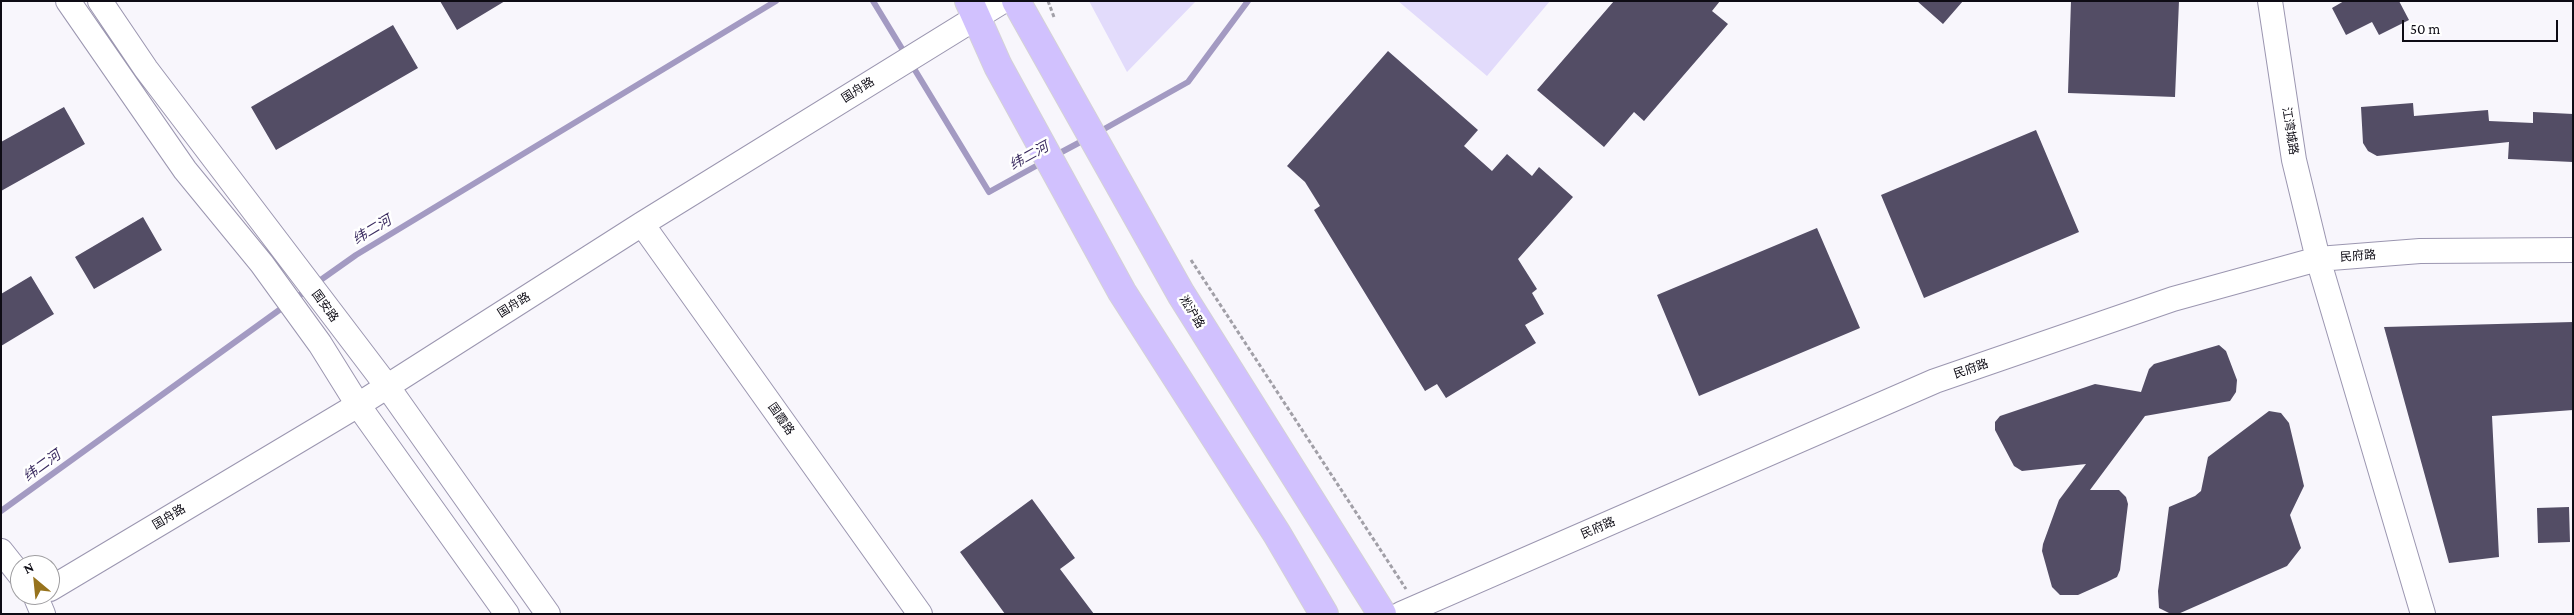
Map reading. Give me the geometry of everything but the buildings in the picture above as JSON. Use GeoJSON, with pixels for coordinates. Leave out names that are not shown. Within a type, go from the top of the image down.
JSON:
{"type":"FeatureCollection","features":[{"type":"Feature","properties":{"kind":"main road","name":"淞沪路"},"geometry":{"type":"LineString","coordinates":[[1016,1],[1181,294],[1382,614]]}},
{"type":"Feature","properties":{"kind":"main road"},"geometry":{"type":"LineString","coordinates":[[973,12],[998,66],[1122,292],[1277,534],[1324,614]]}},
{"type":"Feature","properties":{"kind":"street"},"geometry":{"type":"LineString","coordinates":[[68,1],[186,170],[262,264],[320,344],[358,405],[507,614]]}},
{"type":"Feature","properties":{"kind":"street","name":"国安路"},"geometry":{"type":"LineString","coordinates":[[100,1],[146,69],[341,328],[387,386],[548,614]]}},
{"type":"Feature","properties":{"kind":"street"},"geometry":{"type":"LineString","coordinates":[[973,12],[1003,1]]}},
{"type":"Feature","properties":{"kind":"street","name":"江湾城路"},"geometry":{"type":"LineString","coordinates":[[2270,1],[2294,160],[2318,258],[2423,614]]}},
{"type":"Feature","properties":{"kind":"street","name":"国舟路"},"geometry":{"type":"LineString","coordinates":[[60,586],[358,405],[642,224],[842,100],[973,12]]}},
{"type":"Feature","properties":{"kind":"street","name":"国霞路"},"geometry":{"type":"LineString","coordinates":[[642,224],[920,614]]}},
{"type":"Feature","properties":{"kind":"street","name":"民府路"},"geometry":{"type":"LineString","coordinates":[[1409,610],[1935,382],[2173,299],[2318,258],[2420,251],[2573,250]]}},
{"type":"Feature","properties":{"kind":"street"},"geometry":{"type":"LineString","coordinates":[[1,551],[10,562]]}},
{"type":"Feature","properties":{"kind":"path"},"geometry":{"type":"LineString","coordinates":[[1190,257],[1409,610]]}},
{"type":"Feature","properties":{"kind":"shaded area"},"geometry":{"type":"Polygon","coordinates":[[[1089,1],[1196,1],[1127,72],[1089,1]]]}},
{"type":"Feature","properties":{"kind":"shaded area"},"geometry":{"type":"Polygon","coordinates":[[[1398,1],[1550,1],[1487,76],[1398,1]]]}},
{"type":"Feature","properties":{"kind":"waterway","name":"纬二河"},"geometry":{"type":"LineString","coordinates":[[315,284],[356,255],[776,1]]}},
{"type":"Feature","properties":{"kind":"waterway","name":"纬二河"},"geometry":{"type":"LineString","coordinates":[[873,1],[989,192],[1045,161]]}},
{"type":"Feature","properties":{"kind":"waterway","name":"纬二河"},"geometry":{"type":"LineString","coordinates":[[1097,133],[1188,82],[1248,1]]}},
{"type":"Feature","properties":{"kind":"waterway","name":"纬二河"},"geometry":{"type":"LineString","coordinates":[[1056,155],[1086,139]]}},
{"type":"Feature","properties":{"kind":"waterway","name":"纬二河"},"geometry":{"type":"LineString","coordinates":[[1,511],[307,290]]}}]}
